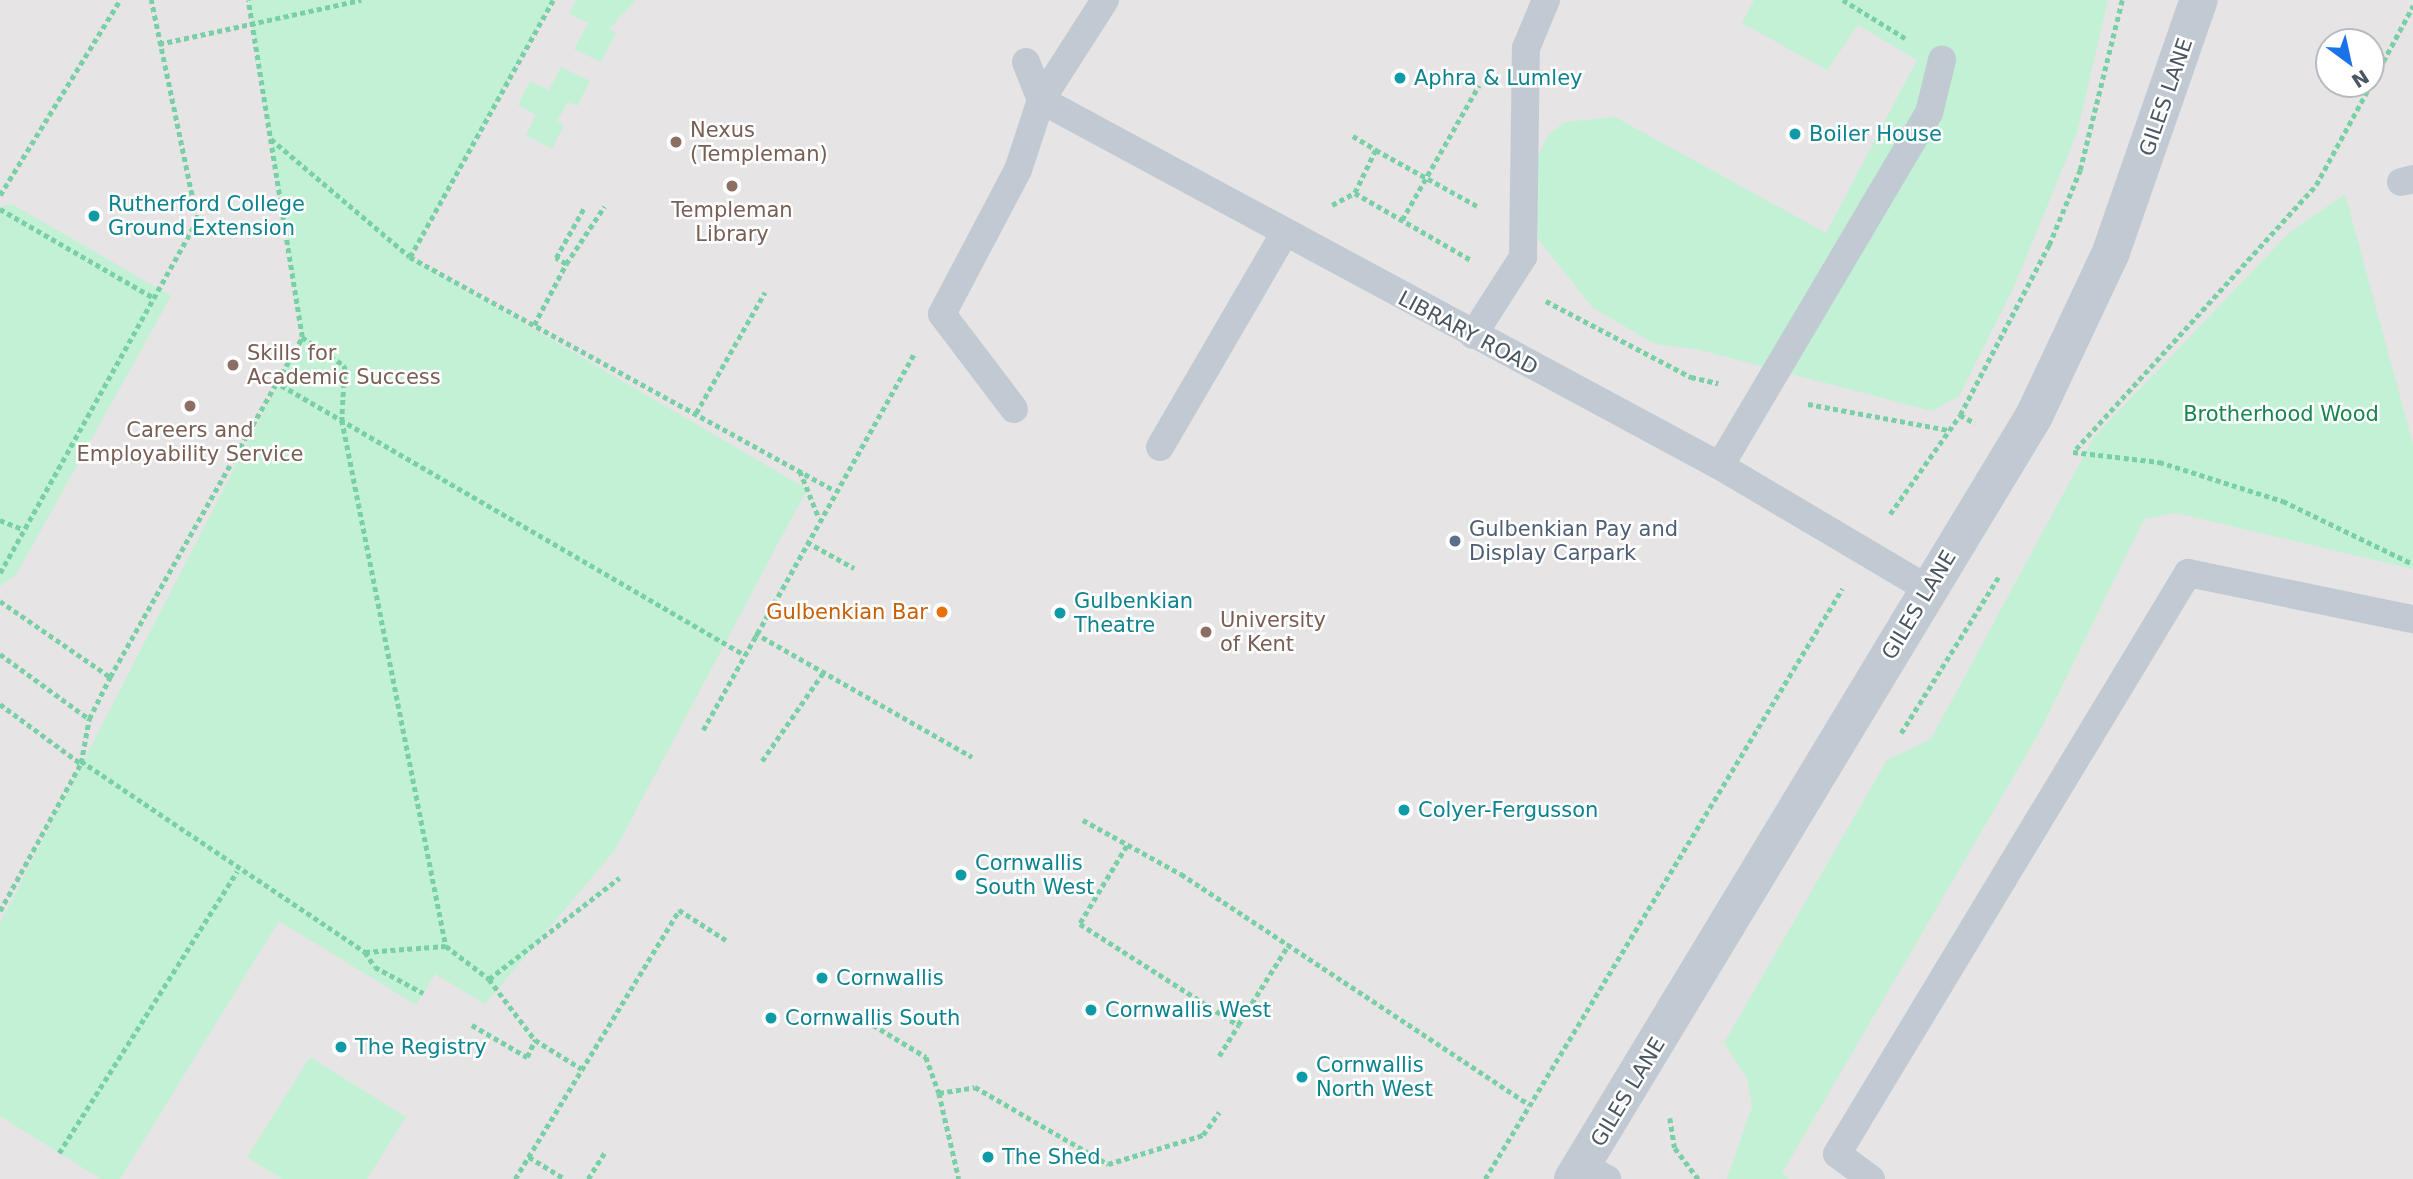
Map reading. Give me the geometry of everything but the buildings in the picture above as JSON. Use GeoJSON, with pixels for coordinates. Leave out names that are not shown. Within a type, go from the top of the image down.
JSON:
{"type":"FeatureCollection","features":[{"type":"Feature","properties":{"kind":"street","name":"GILES LANE"},"geometry":{"type":"LineString","coordinates":[[1588,1174],[1928,589],[2034,416],[2088,305],[2199,0]]}},
{"type":"Feature","properties":{"kind":"lane"},"geometry":{"type":"LineString","coordinates":[[1014,409],[942,314],[1018,170],[1041,100],[1105,0]]}},
{"type":"Feature","properties":{"kind":"lane"},"geometry":{"type":"LineString","coordinates":[[1473,335],[1523,257],[1526,48],[1546,0]]}},
{"type":"Feature","properties":{"kind":"lane"},"geometry":{"type":"LineString","coordinates":[[1720,467],[1768,393],[1928,113],[1942,60]]}},
{"type":"Feature","properties":{"kind":"lane"},"geometry":{"type":"LineString","coordinates":[[1026,62],[1041,100]]}},
{"type":"Feature","properties":{"kind":"lane","name":"LIBRARY ROAD"},"geometry":{"type":"LineString","coordinates":[[1041,100],[1283,236],[1720,467],[1928,589]]}},
{"type":"Feature","properties":{"kind":"lane"},"geometry":{"type":"LineString","coordinates":[[1160,447],[1283,236]]}},
{"type":"Feature","properties":{"kind":"lane"},"geometry":{"type":"LineString","coordinates":[[1871,1179],[1837,1154],[2188,573],[2413,619]]}},
{"type":"Feature","properties":{"kind":"path"},"geometry":{"type":"LineString","coordinates":[[0,195],[120,0]]}},
{"type":"Feature","properties":{"kind":"path"},"geometry":{"type":"LineString","coordinates":[[0,911],[81,762],[89,719],[110,677],[274,381],[302,337],[248,0]]}},
{"type":"Feature","properties":{"kind":"path"},"geometry":{"type":"LineString","coordinates":[[159,44],[328,3],[361,0]]}},
{"type":"Feature","properties":{"kind":"path"},"geometry":{"type":"LineString","coordinates":[[410,257],[553,0]]}},
{"type":"Feature","properties":{"kind":"path"},"geometry":{"type":"LineString","coordinates":[[1843,0],[1942,60]]}},
{"type":"Feature","properties":{"kind":"path"},"geometry":{"type":"LineString","coordinates":[[1485,1179],[1865,552],[1948,430],[2049,245],[2075,183],[2122,0]]}},
{"type":"Feature","properties":{"kind":"path"},"geometry":{"type":"LineString","coordinates":[[0,573],[22,529],[197,220],[150,1]]}},
{"type":"Feature","properties":{"kind":"path"},"geometry":{"type":"LineString","coordinates":[[2385,58],[2413,5]]}},
{"type":"Feature","properties":{"kind":"path"},"geometry":{"type":"LineString","coordinates":[[1402,220],[1484,77]]}},
{"type":"Feature","properties":{"kind":"path"},"geometry":{"type":"LineString","coordinates":[[2066,463],[2073,452],[2316,185],[2363,98]]}},
{"type":"Feature","properties":{"kind":"path"},"geometry":{"type":"LineString","coordinates":[[1353,136],[1523,233]]}},
{"type":"Feature","properties":{"kind":"path"},"geometry":{"type":"LineString","coordinates":[[271,138],[410,257],[835,491]]}},
{"type":"Feature","properties":{"kind":"path"},"geometry":{"type":"LineString","coordinates":[[1376,150],[1355,193],[1509,282],[1691,377],[1948,430]]}},
{"type":"Feature","properties":{"kind":"path"},"geometry":{"type":"LineString","coordinates":[[534,325],[566,264],[604,207]]}},
{"type":"Feature","properties":{"kind":"path"},"geometry":{"type":"LineString","coordinates":[[566,264],[556,258],[584,208]]}},
{"type":"Feature","properties":{"kind":"path"},"geometry":{"type":"LineString","coordinates":[[0,209],[154,298]]}},
{"type":"Feature","properties":{"kind":"path"},"geometry":{"type":"LineString","coordinates":[[696,413],[765,292]]}},
{"type":"Feature","properties":{"kind":"path"},"geometry":{"type":"LineString","coordinates":[[747,309],[753,312]]}},
{"type":"Feature","properties":{"kind":"path"},"geometry":{"type":"LineString","coordinates":[[302,337],[345,366],[342,420],[446,946],[489,979],[535,1040],[582,1069]]}},
{"type":"Feature","properties":{"kind":"path"},"geometry":{"type":"LineString","coordinates":[[703,730],[743,654],[919,344]]}},
{"type":"Feature","properties":{"kind":"path"},"geometry":{"type":"LineString","coordinates":[[274,381],[743,654]]}},
{"type":"Feature","properties":{"kind":"path"},"geometry":{"type":"LineString","coordinates":[[2073,452],[2159,462],[2283,501],[2413,564]]}},
{"type":"Feature","properties":{"kind":"path"},"geometry":{"type":"LineString","coordinates":[[800,471],[819,519]]}},
{"type":"Feature","properties":{"kind":"path"},"geometry":{"type":"LineString","coordinates":[[0,520],[22,529]]}},
{"type":"Feature","properties":{"kind":"path"},"geometry":{"type":"LineString","coordinates":[[807,542],[854,568]]}},
{"type":"Feature","properties":{"kind":"path"},"geometry":{"type":"LineString","coordinates":[[1896,734],[1907,732],[2004,568]]}},
{"type":"Feature","properties":{"kind":"path"},"geometry":{"type":"LineString","coordinates":[[0,601],[110,677]]}},
{"type":"Feature","properties":{"kind":"path"},"geometry":{"type":"LineString","coordinates":[[755,633],[972,757]]}},
{"type":"Feature","properties":{"kind":"path"},"geometry":{"type":"LineString","coordinates":[[0,654],[89,719]]}},
{"type":"Feature","properties":{"kind":"path"},"geometry":{"type":"LineString","coordinates":[[762,761],[823,673]]}},
{"type":"Feature","properties":{"kind":"path"},"geometry":{"type":"LineString","coordinates":[[0,704],[237,871],[365,953],[375,967],[423,993]]}},
{"type":"Feature","properties":{"kind":"path"},"geometry":{"type":"LineString","coordinates":[[1083,820],[1289,944],[1529,1104]]}},
{"type":"Feature","properties":{"kind":"path"},"geometry":{"type":"LineString","coordinates":[[1127,846],[1080,924],[1238,1025]]}},
{"type":"Feature","properties":{"kind":"path"},"geometry":{"type":"LineString","coordinates":[[58,1153],[237,871]]}},
{"type":"Feature","properties":{"kind":"path"},"geometry":{"type":"LineString","coordinates":[[489,979],[619,878]]}},
{"type":"Feature","properties":{"kind":"path"},"geometry":{"type":"LineString","coordinates":[[516,1179],[679,910],[726,940]]}},
{"type":"Feature","properties":{"kind":"path"},"geometry":{"type":"LineString","coordinates":[[1219,1056],[1289,944]]}},
{"type":"Feature","properties":{"kind":"path"},"geometry":{"type":"LineString","coordinates":[[365,953],[446,946]]}},
{"type":"Feature","properties":{"kind":"path"},"geometry":{"type":"LineString","coordinates":[[472,1025],[527,1057],[535,1040]]}},
{"type":"Feature","properties":{"kind":"path"},"geometry":{"type":"LineString","coordinates":[[873,1025],[926,1056],[939,1093],[960,1179]]}},
{"type":"Feature","properties":{"kind":"path"},"geometry":{"type":"LineString","coordinates":[[939,1093],[975,1087],[1108,1164],[1203,1136],[1219,1112]]}},
{"type":"Feature","properties":{"kind":"path"},"geometry":{"type":"LineString","coordinates":[[1670,1114],[1675,1148],[1698,1179]]}},
{"type":"Feature","properties":{"kind":"path"},"geometry":{"type":"LineString","coordinates":[[588,1179],[604,1153]]}},
{"type":"Feature","properties":{"kind":"path"},"geometry":{"type":"LineString","coordinates":[[529,1157],[565,1179]]}},
{"type":"Feature","properties":{"kind":"shaded area","name":"University of Kent"},"geometry":{"type":"Polygon","coordinates":[[[0,0],[2413,0],[2413,1179],[0,1179],[0,0]]]}},
{"type":"Feature","properties":{"kind":"green space"},"geometry":{"type":"Polygon","coordinates":[[[248,0],[553,0],[410,257],[807,489],[615,850],[485,1004],[435,974],[416,1005],[279,921],[120,1179],[101,1179],[0,1116],[0,923],[302,337],[248,0]]]}},
{"type":"Feature","properties":{"kind":"green space"},"geometry":{"type":"Polygon","coordinates":[[[576,0],[636,0],[609,29],[616,33],[601,62],[574,49],[588,23],[569,14],[576,0]]]}},
{"type":"Feature","properties":{"kind":"green space"},"geometry":{"type":"Polygon","coordinates":[[[1754,0],[2108,0],[2077,133],[2014,287],[1959,396],[1932,411],[1696,349],[1655,344],[1593,308],[1538,239],[1535,162],[1548,135],[1565,122],[1615,117],[1826,233],[1917,60],[1858,25],[1827,70],[1742,23],[1754,0]]]}},
{"type":"Feature","properties":{"kind":"green space"},"geometry":{"type":"Polygon","coordinates":[[[561,67],[590,81],[577,106],[568,102],[557,121],[564,125],[552,149],[526,135],[536,115],[518,105],[530,81],[549,90],[561,67]]]}},
{"type":"Feature","properties":{"kind":"green space","name":"Brotherhood Wood"},"geometry":{"type":"Polygon","coordinates":[[[2345,194],[2413,444],[2413,569],[2176,513],[2144,519],[2039,733],[1782,1173],[1790,1179],[1727,1179],[1752,1107],[1747,1078],[1724,1043],[1887,760],[1931,739],[2094,437],[2289,233],[2345,194]]]}},
{"type":"Feature","properties":{"kind":"green space"},"geometry":{"type":"Polygon","coordinates":[[[12,204],[171,296],[16,575],[0,586],[0,207],[12,204]]]}},
{"type":"Feature","properties":{"kind":"green space"},"geometry":{"type":"Polygon","coordinates":[[[310,1057],[406,1117],[367,1179],[282,1179],[247,1157],[310,1057]]]}},
{"type":"Feature","properties":{"kind":"place","name":"Aphra & Lumley"},"geometry":{"type":"Point","coordinates":[1400,78]}},
{"type":"Feature","properties":{"kind":"place","name":"Boiler House"},"geometry":{"type":"Point","coordinates":[1795,134]}},
{"type":"Feature","properties":{"kind":"place","name":"Nexus (Templeman)"},"geometry":{"type":"Point","coordinates":[676,142]}},
{"type":"Feature","properties":{"kind":"place","name":"Templeman Library"},"geometry":{"type":"Point","coordinates":[732,186]}},
{"type":"Feature","properties":{"kind":"place","name":"Rutherford College Ground Extension"},"geometry":{"type":"Point","coordinates":[94,216]}},
{"type":"Feature","properties":{"kind":"place","name":"Skills for Academic Success"},"geometry":{"type":"Point","coordinates":[233,365]}},
{"type":"Feature","properties":{"kind":"place","name":"Careers and Employability Service"},"geometry":{"type":"Point","coordinates":[190,406]}},
{"type":"Feature","properties":{"kind":"place","name":"Gulbenkian Pay and Display Carpark"},"geometry":{"type":"Point","coordinates":[1455,541]}},
{"type":"Feature","properties":{"kind":"place","name":"Gulbenkian Bar"},"geometry":{"type":"Point","coordinates":[942,612]}},
{"type":"Feature","properties":{"kind":"place","name":"Gulbenkian Theatre"},"geometry":{"type":"Point","coordinates":[1060,613]}},
{"type":"Feature","properties":{"kind":"place","name":"University of Kent"},"geometry":{"type":"Point","coordinates":[1206,632]}},
{"type":"Feature","properties":{"kind":"place","name":"Colyer-Fergusson"},"geometry":{"type":"Point","coordinates":[1404,810]}},
{"type":"Feature","properties":{"kind":"place","name":"Cornwallis South West"},"geometry":{"type":"Point","coordinates":[961,875]}},
{"type":"Feature","properties":{"kind":"place","name":"Cornwallis"},"geometry":{"type":"Point","coordinates":[822,978]}},
{"type":"Feature","properties":{"kind":"place","name":"Cornwallis West"},"geometry":{"type":"Point","coordinates":[1091,1010]}},
{"type":"Feature","properties":{"kind":"place","name":"Cornwallis South"},"geometry":{"type":"Point","coordinates":[771,1018]}},
{"type":"Feature","properties":{"kind":"place","name":"The Registry"},"geometry":{"type":"Point","coordinates":[341,1047]}},
{"type":"Feature","properties":{"kind":"place","name":"Cornwallis North West"},"geometry":{"type":"Point","coordinates":[1302,1077]}},
{"type":"Feature","properties":{"kind":"place","name":"The Shed"},"geometry":{"type":"Point","coordinates":[988,1157]}}]}
